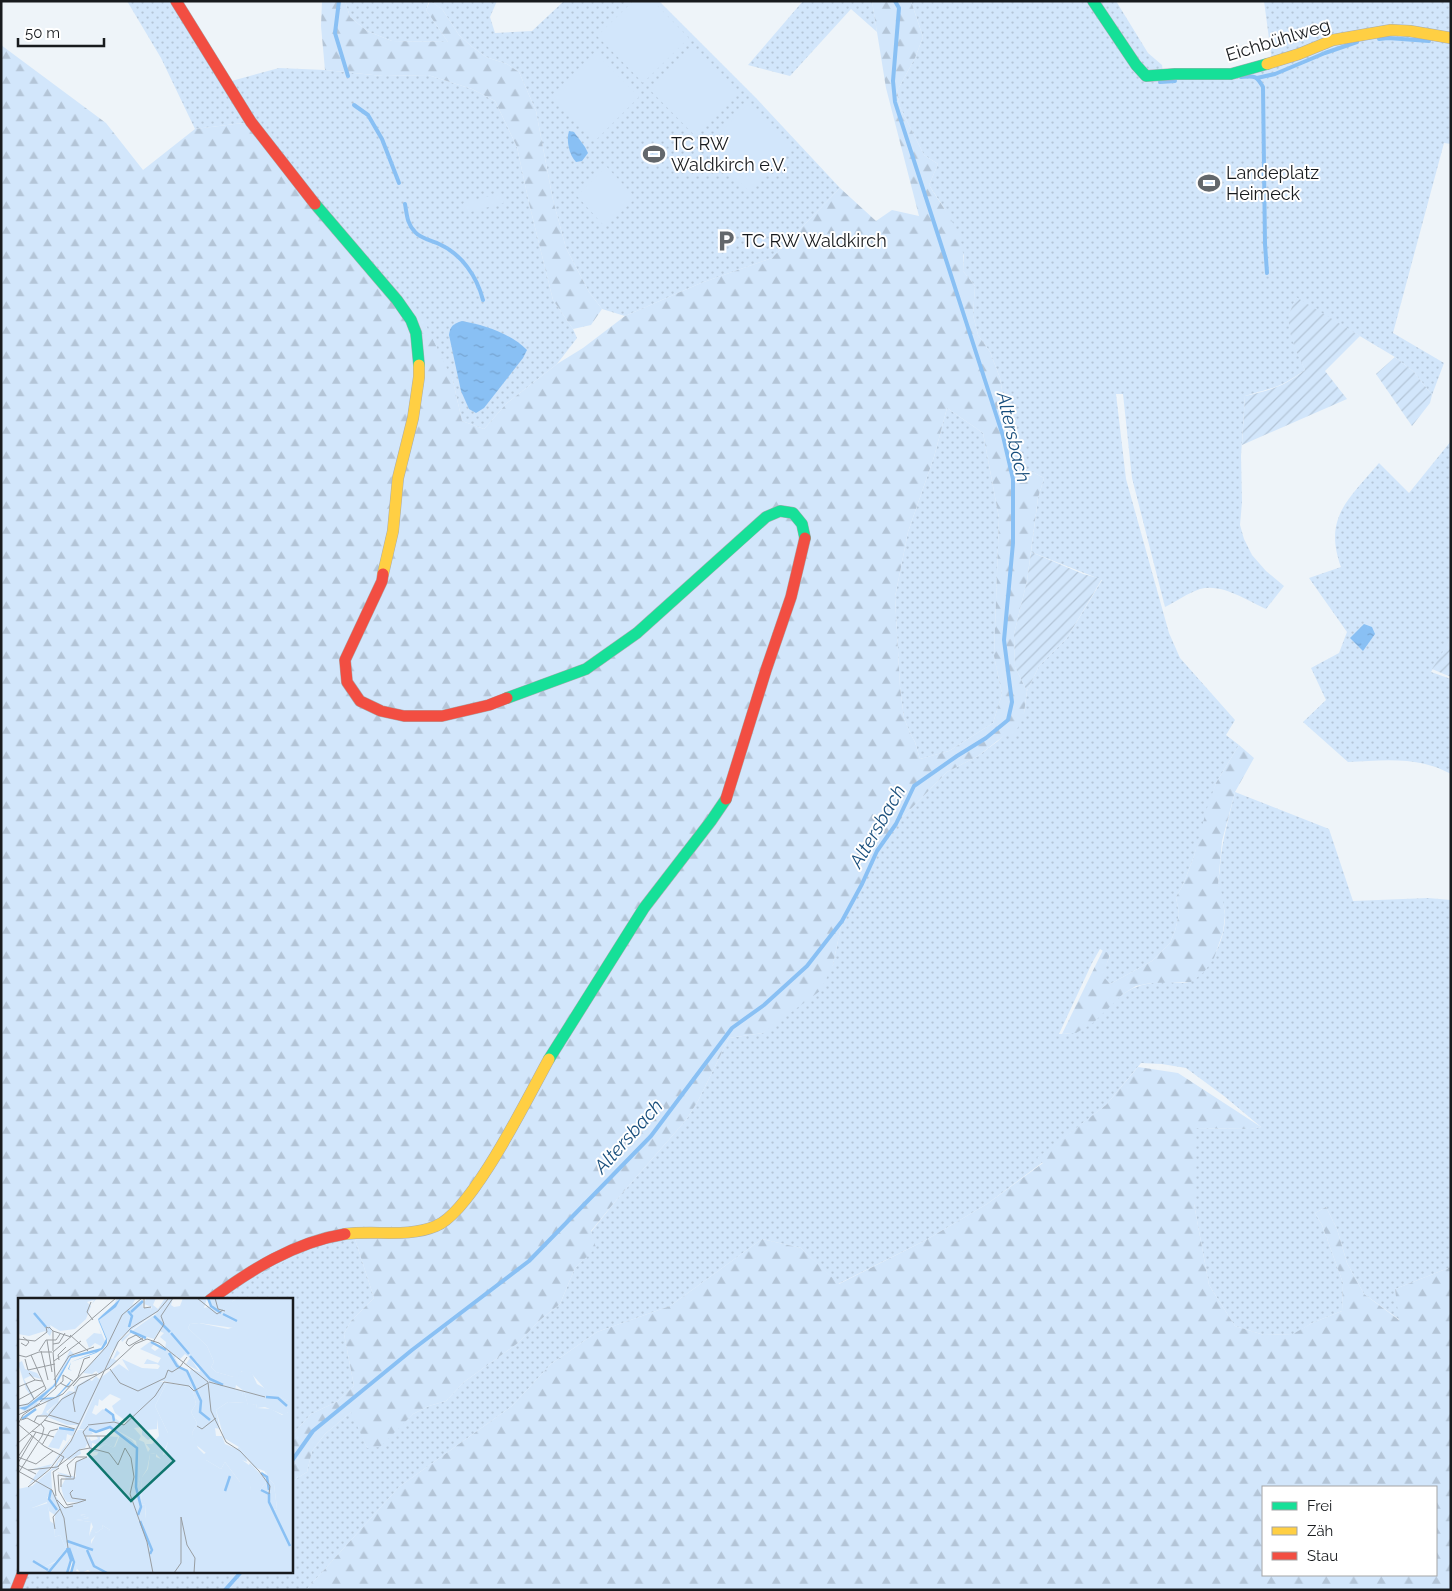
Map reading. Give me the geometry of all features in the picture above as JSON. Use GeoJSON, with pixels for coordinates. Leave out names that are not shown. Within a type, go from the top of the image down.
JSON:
{"type":"FeatureCollection","features":[{"type":"Feature","properties":{"kind":"street"},"geometry":{"type":"LineString","coordinates":[[176,1],[251,122],[326,219],[397,300],[411,320],[416,333],[419,377],[413,418],[398,478],[394,531],[382,581],[345,660],[347,682],[360,702],[381,711],[404,716],[442,716],[489,705],[545,685],[586,669],[637,633],[766,518],[780,511],[793,513],[802,524],[806,539],[791,596],[726,797],[712,821],[644,908],[553,1050],[522,1110],[486,1172],[457,1210],[438,1226],[415,1232],[353,1233],[334,1236],[298,1247],[238,1279],[213,1298]]}},
{"type":"Feature","properties":{"kind":"street","name":"Eichbühlweg"},"geometry":{"type":"LineString","coordinates":[[1093,1],[1136,65],[1146,76],[1231,74],[1299,54],[1333,40],[1391,30],[1410,31],[1451,38]]}},
{"type":"Feature","properties":{"kind":"street"},"geometry":{"type":"LineString","coordinates":[[16,1590],[22,1574]]}},
{"type":"Feature","properties":{"kind":"green space"},"geometry":{"type":"Polygon","coordinates":[[[127,1],[176,1],[228,82],[279,68],[325,70],[383,76],[428,75],[472,89],[495,101],[517,147],[553,300],[577,338],[557,364],[507,403],[484,429],[462,421],[453,381],[251,122],[195,129],[161,58],[127,1]]]}},
{"type":"Feature","properties":{"kind":"green space"},"geometry":{"type":"Polygon","coordinates":[[[322,1],[345,1],[350,17],[367,31],[392,41],[448,42],[426,10],[430,1],[442,9],[459,35],[471,46],[486,57],[507,64],[519,72],[536,111],[553,200],[566,248],[589,292],[602,309],[591,325],[573,329],[553,300],[517,147],[495,101],[472,89],[428,75],[383,76],[325,70],[321,26],[322,1]]]}},
{"type":"Feature","properties":{"kind":"green space"},"geometry":{"type":"Polygon","coordinates":[[[345,1],[429,1],[426,10],[448,42],[392,41],[367,31],[350,17],[345,1]]]}},
{"type":"Feature","properties":{"kind":"green space"},"geometry":{"type":"Polygon","coordinates":[[[430,1],[497,1],[490,17],[495,33],[532,31],[564,1],[659,1],[756,98],[840,188],[772,258],[701,283],[625,316],[602,309],[589,292],[566,248],[553,200],[536,111],[519,72],[507,64],[486,57],[471,46],[459,35],[442,9],[430,1]]]}},
{"type":"Feature","properties":{"kind":"green space"},"geometry":{"type":"Polygon","coordinates":[[[633,1],[653,1],[689,38],[643,83],[597,36],[633,1]]]}},
{"type":"Feature","properties":{"kind":"green space"},"geometry":{"type":"Polygon","coordinates":[[[803,1],[872,1],[877,32],[851,9],[790,76],[748,65],[803,1]]]}},
{"type":"Feature","properties":{"kind":"green space"},"geometry":{"type":"Polygon","coordinates":[[[872,1],[911,1],[923,37],[915,58],[897,91],[900,107],[924,155],[938,164],[929,185],[959,235],[962,246],[963,271],[975,286],[973,315],[978,335],[990,352],[1000,378],[1004,402],[1025,468],[1044,478],[1038,498],[1027,581],[1014,634],[1015,667],[1027,691],[1024,713],[1015,734],[1006,734],[978,756],[947,772],[896,824],[877,851],[842,921],[833,965],[820,991],[763,1033],[729,1038],[698,1101],[686,1120],[591,1231],[596,1248],[575,1268],[560,1304],[540,1320],[518,1343],[464,1382],[446,1401],[429,1406],[413,1414],[380,1447],[367,1448],[351,1412],[325,1434],[312,1451],[307,1472],[292,1481],[292,1435],[311,1414],[338,1401],[354,1386],[344,1334],[351,1321],[374,1298],[353,1233],[334,1236],[214,1298],[18,1298],[19,1574],[16,1590],[1,1590],[1,45],[106,123],[143,170],[195,129],[251,122],[361,260],[424,321],[453,381],[462,421],[484,429],[507,403],[557,364],[583,348],[625,316],[701,283],[772,258],[840,188],[876,221],[892,210],[919,216],[886,88],[872,1]],[[947,408],[934,457],[908,532],[895,597],[900,687],[904,718],[915,742],[920,759],[949,751],[993,723],[1002,694],[994,656],[999,518],[983,433],[947,408]]]}},
{"type":"Feature","properties":{"kind":"green space"},"geometry":{"type":"Polygon","coordinates":[[[911,1],[1116,1],[1148,53],[1162,65],[1163,73],[1231,73],[1272,61],[1264,1],[1451,1],[1451,144],[1444,143],[1393,333],[1444,363],[1432,395],[1414,372],[1395,357],[1296,298],[1289,317],[1289,324],[1294,344],[1305,370],[1282,384],[1245,396],[1241,456],[1242,502],[1240,525],[1252,555],[1266,571],[1284,586],[1266,609],[1217,588],[1200,589],[1165,607],[1132,478],[1123,394],[1116,394],[1126,479],[1169,633],[1180,658],[1235,720],[1226,735],[1239,745],[1216,783],[1194,856],[1183,885],[1176,897],[1179,914],[1170,943],[1152,961],[1110,984],[1102,976],[1110,955],[1100,949],[1059,1034],[1080,1030],[1119,997],[1142,985],[1168,982],[1181,983],[1193,980],[1200,975],[1212,960],[1220,942],[1225,923],[1225,914],[1218,883],[1224,838],[1235,792],[1329,829],[1353,901],[1428,898],[1451,900],[1451,1267],[1395,1289],[1400,1320],[1364,1294],[1347,1263],[1337,1229],[1326,1207],[1315,1213],[1322,1225],[1343,1283],[1342,1311],[1312,1323],[1294,1334],[1264,1335],[1235,1326],[1209,1285],[1194,1204],[1194,1128],[1250,1129],[1261,1127],[1186,1068],[1141,1063],[1106,1105],[1038,1158],[1043,1162],[987,1204],[926,1240],[838,1284],[801,1248],[762,1239],[670,1306],[597,1332],[551,1364],[512,1406],[399,1487],[306,1590],[16,1590],[22,1574],[292,1574],[292,1481],[307,1472],[312,1451],[325,1434],[352,1411],[367,1448],[397,1429],[413,1414],[429,1406],[446,1401],[464,1382],[518,1343],[540,1320],[560,1304],[575,1268],[595,1248],[591,1232],[686,1120],[698,1101],[729,1038],[763,1033],[833,965],[842,921],[877,851],[896,824],[947,772],[978,756],[998,741],[1024,713],[1027,691],[1039,666],[1067,638],[1102,580],[1031,552],[1038,498],[1044,478],[1025,468],[1004,402],[1000,378],[990,352],[978,335],[973,315],[975,286],[963,271],[964,256],[944,208],[929,185],[938,164],[924,155],[900,107],[897,91],[915,58],[923,37],[911,1]]]}},
{"type":"Feature","properties":{"kind":"green space"},"geometry":{"type":"Polygon","coordinates":[[[694,46],[740,92],[695,136],[650,90],[694,46]]]}},
{"type":"Feature","properties":{"kind":"green space"},"geometry":{"type":"Polygon","coordinates":[[[595,52],[639,97],[595,141],[551,96],[595,52]]]}},
{"type":"Feature","properties":{"kind":"green space"},"geometry":{"type":"Polygon","coordinates":[[[749,103],[794,148],[750,192],[705,148],[749,103]]]}},
{"type":"Feature","properties":{"kind":"green space"},"geometry":{"type":"Polygon","coordinates":[[[606,166],[636,198],[605,227],[577,196],[606,166]]]}},
{"type":"Feature","properties":{"kind":"green space"},"geometry":{"type":"Polygon","coordinates":[[[501,193],[504,203],[466,213],[463,203],[501,193]]]}},
{"type":"Feature","properties":{"kind":"green space"},"geometry":{"type":"Polygon","coordinates":[[[1296,297],[1360,336],[1325,371],[1347,399],[1242,445],[1245,396],[1276,387],[1305,370],[1294,344],[1289,323],[1290,311],[1296,297]]]}},
{"type":"Feature","properties":{"kind":"green space"},"geometry":{"type":"Polygon","coordinates":[[[1395,357],[1414,372],[1432,395],[1430,403],[1412,426],[1376,374],[1395,357]]]}},
{"type":"Feature","properties":{"kind":"green space"},"geometry":{"type":"Polygon","coordinates":[[[947,408],[983,433],[999,518],[994,656],[1002,694],[993,723],[949,751],[920,759],[915,742],[904,718],[900,687],[895,597],[908,532],[934,457],[947,408]]]}},
{"type":"Feature","properties":{"kind":"green space"},"geometry":{"type":"Polygon","coordinates":[[[1451,441],[1451,639],[1431,672],[1451,679],[1451,774],[1439,768],[1413,762],[1388,760],[1348,762],[1303,722],[1326,700],[1311,668],[1339,653],[1347,632],[1309,578],[1341,567],[1336,550],[1335,535],[1337,522],[1349,499],[1379,463],[1409,493],[1451,441]]]}},
{"type":"Feature","properties":{"kind":"green space"},"geometry":{"type":"Polygon","coordinates":[[[1031,552],[1083,574],[1102,579],[1067,638],[1039,666],[1027,691],[1015,667],[1014,634],[1027,581],[1031,552]]]}},
{"type":"Feature","properties":{"kind":"green space"},"geometry":{"type":"Polygon","coordinates":[[[1451,639],[1451,677],[1432,669],[1451,639]]]}},
{"type":"Feature","properties":{"kind":"green space"},"geometry":{"type":"Polygon","coordinates":[[[1239,745],[1254,758],[1235,792],[1222,841],[1218,885],[1222,894],[1225,915],[1223,932],[1214,958],[1204,972],[1191,982],[1151,983],[1136,986],[1123,994],[1093,1023],[1076,1033],[1062,1034],[1103,950],[1110,954],[1103,976],[1110,984],[1152,961],[1170,943],[1179,914],[1176,897],[1183,885],[1194,856],[1207,808],[1216,783],[1239,745]]]}},
{"type":"Feature","properties":{"kind":"green space"},"geometry":{"type":"Polygon","coordinates":[[[1138,1067],[1178,1073],[1261,1127],[1250,1129],[1194,1128],[1194,1204],[1209,1285],[1235,1326],[1264,1335],[1293,1334],[1312,1323],[1342,1311],[1343,1283],[1322,1225],[1315,1213],[1326,1207],[1337,1229],[1347,1263],[1364,1294],[1399,1320],[1395,1289],[1451,1267],[1451,1590],[306,1590],[399,1487],[512,1406],[551,1364],[597,1332],[670,1306],[762,1239],[801,1248],[839,1284],[926,1240],[987,1204],[1043,1163],[1037,1158],[1106,1105],[1138,1067]]]}},
{"type":"Feature","properties":{"kind":"green space"},"geometry":{"type":"Polygon","coordinates":[[[353,1233],[374,1298],[351,1321],[344,1334],[354,1386],[338,1401],[311,1414],[292,1435],[292,1298],[213,1298],[298,1247],[353,1233]]]}},
{"type":"Feature","properties":{"kind":"water"},"geometry":{"type":"Polygon","coordinates":[[[569,131],[574,132],[588,153],[582,161],[576,162],[570,151],[568,143],[569,131]]]}},
{"type":"Feature","properties":{"kind":"water"},"geometry":{"type":"Polygon","coordinates":[[[462,321],[505,334],[527,350],[523,358],[484,408],[476,413],[469,409],[461,391],[449,335],[452,326],[462,321]]]}},
{"type":"Feature","properties":{"kind":"water"},"geometry":{"type":"Polygon","coordinates":[[[1364,624],[1372,627],[1375,634],[1363,651],[1350,638],[1364,624]]]}},
{"type":"Feature","properties":{"kind":"waterway"},"geometry":{"type":"LineString","coordinates":[[339,1],[335,33],[348,76]]}},
{"type":"Feature","properties":{"kind":"waterway","name":"Altersbach"},"geometry":{"type":"LineString","coordinates":[[292,1461],[313,1431],[412,1350],[529,1261],[651,1136],[732,1028],[764,1005],[807,966],[842,921],[877,851],[896,824],[914,786],[986,738],[1008,720],[1012,702],[1004,640],[1013,543],[1013,479],[1003,436],[895,102],[893,81],[899,8],[895,1]]}},
{"type":"Feature","properties":{"kind":"waterway"},"geometry":{"type":"LineString","coordinates":[[1379,39],[1429,41]]}},
{"type":"Feature","properties":{"kind":"waterway"},"geometry":{"type":"LineString","coordinates":[[1257,78],[1275,74],[1357,42]]}},
{"type":"Feature","properties":{"kind":"waterway"},"geometry":{"type":"LineString","coordinates":[[1241,77],[1255,77],[1263,87],[1267,273]]}},
{"type":"Feature","properties":{"kind":"waterway"},"geometry":{"type":"LineString","coordinates":[[1160,82],[1175,81]]}},
{"type":"Feature","properties":{"kind":"waterway"},"geometry":{"type":"LineString","coordinates":[[354,105],[368,115],[382,139],[399,183]]}},
{"type":"Feature","properties":{"kind":"waterway"},"geometry":{"type":"LineString","coordinates":[[405,204],[412,229],[420,236],[447,248],[455,254],[473,275],[483,300]]}},
{"type":"Feature","properties":{"kind":"waterway","name":"Altersbach"},"geometry":{"type":"LineString","coordinates":[[225,1590],[239,1574]]}},
{"type":"Feature","properties":{"kind":"traffic: fast"},"geometry":{"type":"LineString","coordinates":[[1093,1],[1136,65],[1146,76],[1231,74],[1267,64]]}},
{"type":"Feature","properties":{"kind":"traffic: fast"},"geometry":{"type":"LineString","coordinates":[[315,204],[397,300],[411,320],[416,333],[419,365]]}},
{"type":"Feature","properties":{"kind":"traffic: fast"},"geometry":{"type":"LineString","coordinates":[[507,698],[586,669],[637,633],[766,517],[780,511],[793,513],[802,524],[805,538]]}},
{"type":"Feature","properties":{"kind":"traffic: fast"},"geometry":{"type":"LineString","coordinates":[[549,1059],[644,908],[726,799]]}},
{"type":"Feature","properties":{"kind":"traffic: slow"},"geometry":{"type":"LineString","coordinates":[[1267,64],[1299,54],[1333,40],[1391,30],[1410,31],[1451,38]]}},
{"type":"Feature","properties":{"kind":"traffic: slow"},"geometry":{"type":"LineString","coordinates":[[383,574],[393,531],[398,478],[413,418],[419,365]]}},
{"type":"Feature","properties":{"kind":"traffic: slow"},"geometry":{"type":"LineString","coordinates":[[345,1234],[414,1232],[436,1226],[450,1216],[466,1199],[498,1151],[549,1059]]}},
{"type":"Feature","properties":{"kind":"traffic: jam"},"geometry":{"type":"LineString","coordinates":[[176,1],[251,122],[315,204]]}},
{"type":"Feature","properties":{"kind":"traffic: jam"},"geometry":{"type":"LineString","coordinates":[[726,799],[791,597],[805,538]]}},
{"type":"Feature","properties":{"kind":"traffic: jam"},"geometry":{"type":"LineString","coordinates":[[383,574],[382,581],[345,660],[347,682],[360,701],[381,711],[404,716],[442,716],[489,705],[507,698]]}},
{"type":"Feature","properties":{"kind":"traffic: jam"},"geometry":{"type":"LineString","coordinates":[[213,1298],[257,1268],[291,1250],[308,1243],[345,1234]]}},
{"type":"Feature","properties":{"kind":"traffic: jam"},"geometry":{"type":"LineString","coordinates":[[16,1590],[22,1574]]}},
{"type":"Feature","properties":{"kind":"place","name":"TC RW Waldkirch e.V."},"geometry":{"type":"Point","coordinates":[654,154]}},
{"type":"Feature","properties":{"kind":"place","name":"Landeplatz Heimeck"},"geometry":{"type":"Point","coordinates":[1209,183]}},
{"type":"Feature","properties":{"kind":"place","name":"TC RW Waldkirch"},"geometry":{"type":"Point","coordinates":[726,241]}}]}
